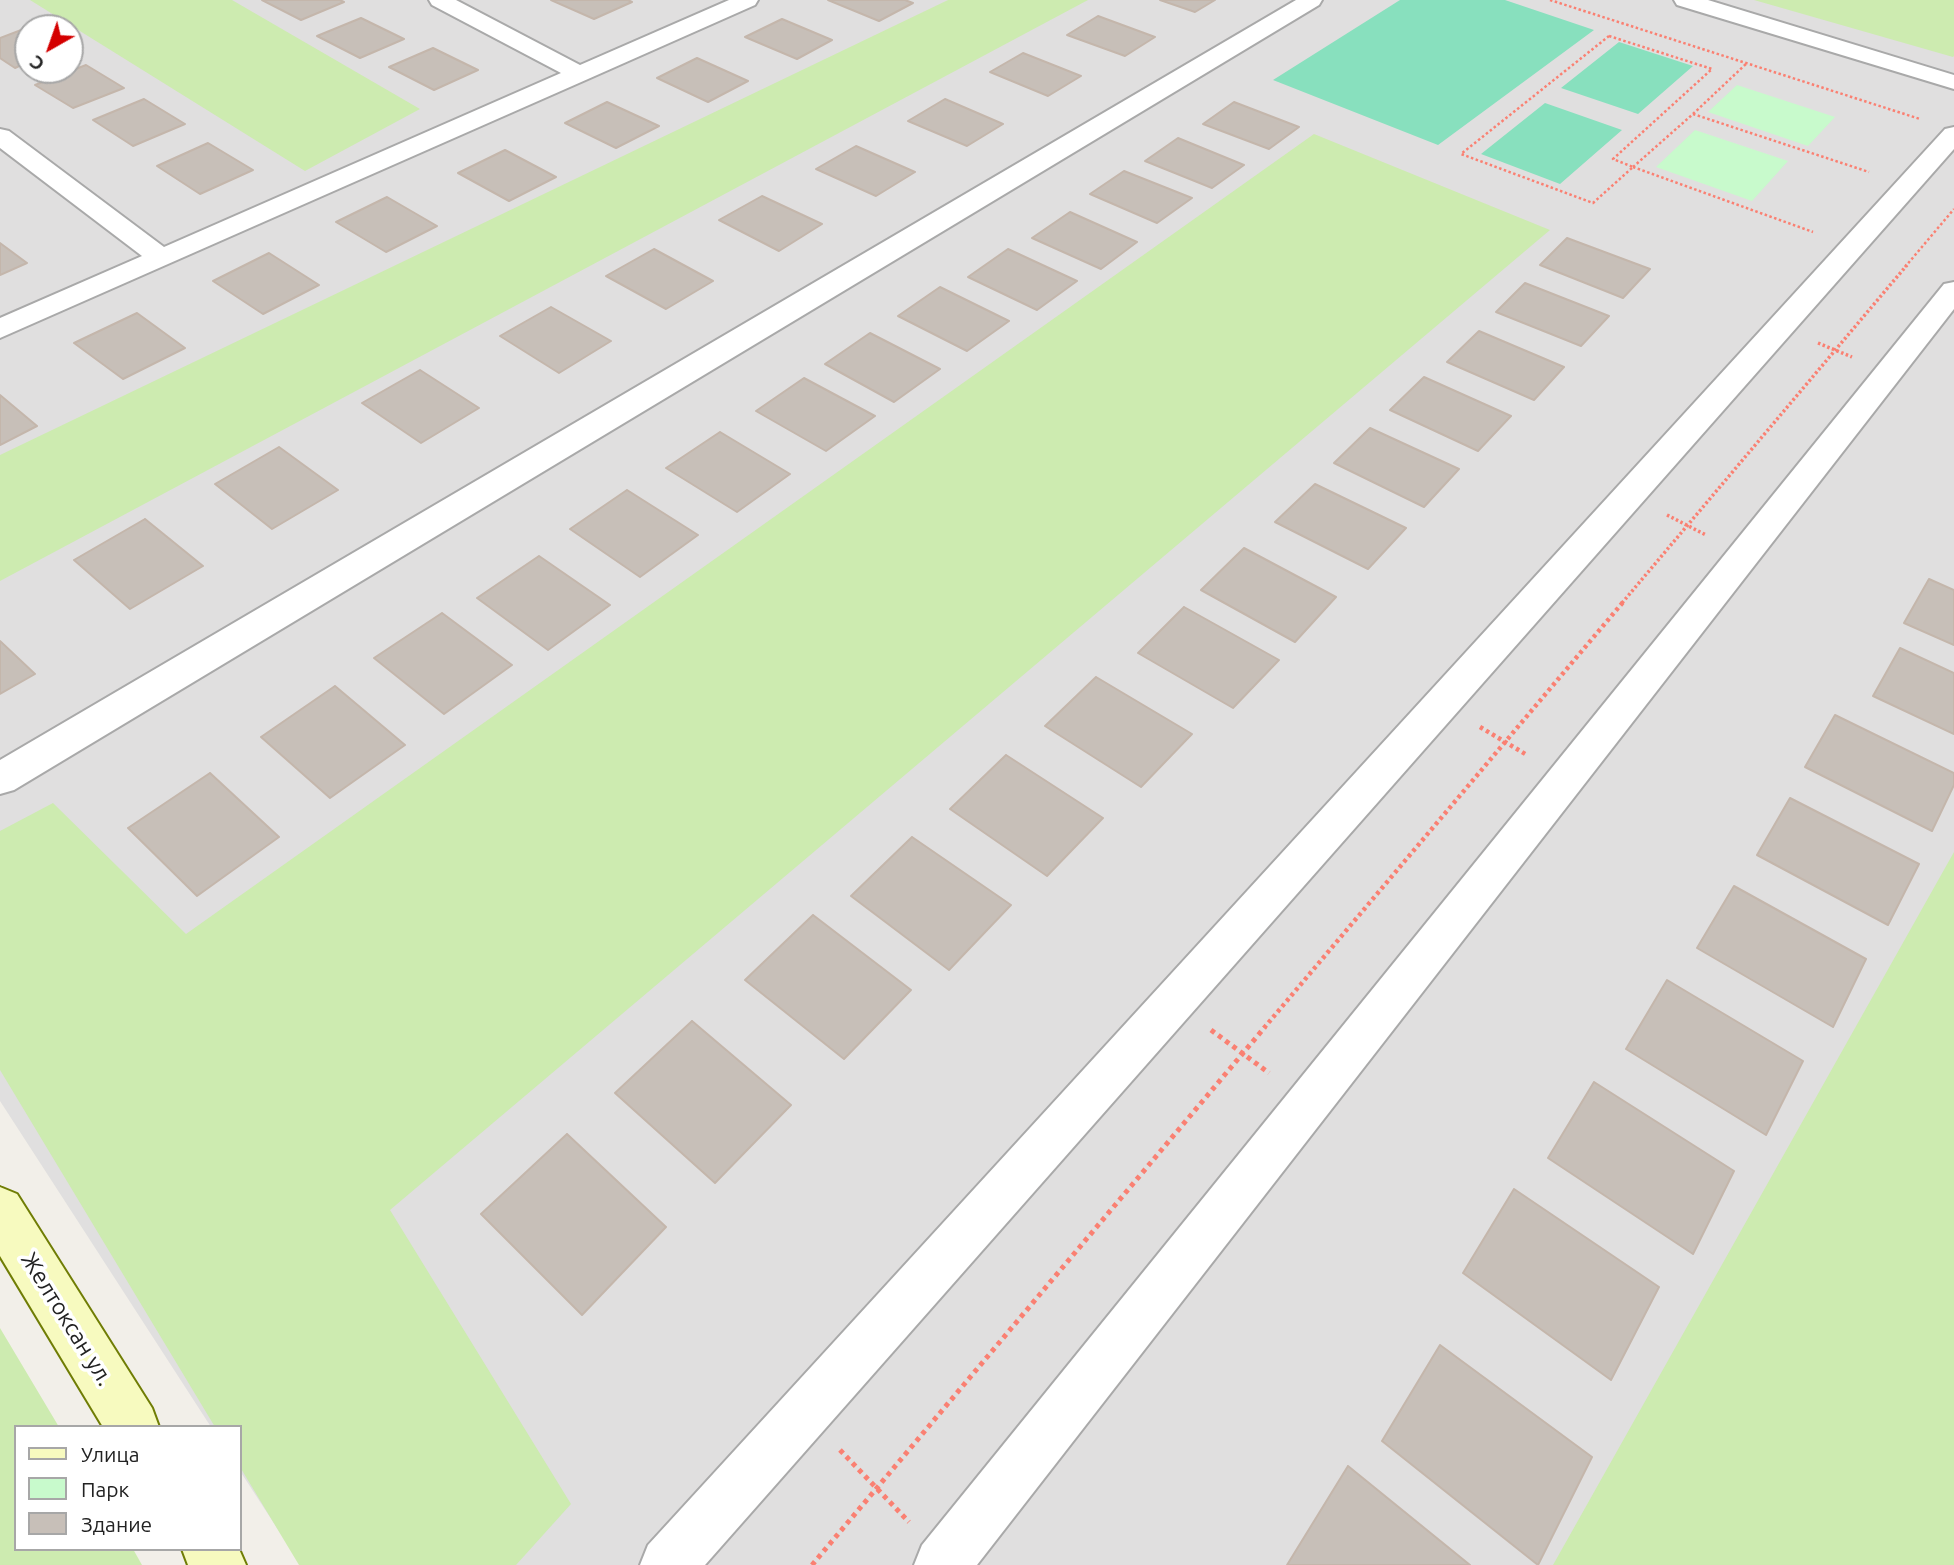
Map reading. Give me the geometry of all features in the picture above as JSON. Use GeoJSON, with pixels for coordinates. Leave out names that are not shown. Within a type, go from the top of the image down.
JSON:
{"type":"FeatureCollection","features":[{"type":"Feature","properties":{"kind":"street"},"geometry":{"type":"LineString","coordinates":[[440,0],[580,74]]}},
{"type":"Feature","properties":{"kind":"street"},"geometry":{"type":"LineString","coordinates":[[0,328],[747,0]]}},
{"type":"Feature","properties":{"kind":"street"},"geometry":{"type":"LineString","coordinates":[[0,779],[1311,0]]}},
{"type":"Feature","properties":{"kind":"street"},"geometry":{"type":"LineString","coordinates":[[1685,0],[1954,82]]}},
{"type":"Feature","properties":{"kind":"street"},"geometry":{"type":"LineString","coordinates":[[668,1565],[1908,185],[1941,128]]}},
{"type":"Feature","properties":{"kind":"street"},"geometry":{"type":"LineString","coordinates":[[0,136],[161,258]]}},
{"type":"Feature","properties":{"kind":"street"},"geometry":{"type":"LineString","coordinates":[[944,1563],[1954,290]]}},
{"type":"Feature","properties":{"kind":"street","name":"Желтоксан ул."},"geometry":{"type":"LineString","coordinates":[[0,1211],[132,1425]]}},
{"type":"Feature","properties":{"kind":"path"},"geometry":{"type":"LineString","coordinates":[[1550,0],[1941,128]]}},
{"type":"Feature","properties":{"kind":"path"},"geometry":{"type":"LineString","coordinates":[[1747,63],[1693,114],[1633,167],[1593,203],[1461,153],[1609,36],[1712,69],[1613,159],[1633,167],[1853,246]]}},
{"type":"Feature","properties":{"kind":"path"},"geometry":{"type":"LineString","coordinates":[[1693,114],[1908,185]]}},
{"type":"Feature","properties":{"kind":"path"},"geometry":{"type":"LineString","coordinates":[[812,1565],[1954,209]]}},
{"type":"Feature","properties":{"kind":"path"},"geometry":{"type":"LineString","coordinates":[[1780,327],[1889,372]]}},
{"type":"Feature","properties":{"kind":"path"},"geometry":{"type":"LineString","coordinates":[[1628,497],[1745,553]]}},
{"type":"Feature","properties":{"kind":"path"},"geometry":{"type":"LineString","coordinates":[[1441,705],[1567,778]]}},
{"type":"Feature","properties":{"kind":"path"},"geometry":{"type":"LineString","coordinates":[[1174,1002],[1309,1103]]}},
{"type":"Feature","properties":{"kind":"path"},"geometry":{"type":"LineString","coordinates":[[805,1413],[944,1563]]}},
{"type":"Feature","properties":{"kind":"shaded area"},"geometry":{"type":"Polygon","coordinates":[[[0,0],[1954,0],[1954,1565],[301,1565],[242,1474],[242,1425],[210,1425],[0,1101],[0,0]]]}},
{"type":"Feature","properties":{"kind":"green space"},"geometry":{"type":"Polygon","coordinates":[[[30,0],[232,0],[420,109],[305,171],[84,34],[84,14],[53,14],[30,0]]]}},
{"type":"Feature","properties":{"kind":"green space"},"geometry":{"type":"Polygon","coordinates":[[[948,0],[1088,0],[0,581],[0,455],[948,0]]]}},
{"type":"Feature","properties":{"kind":"green space"},"geometry":{"type":"Polygon","coordinates":[[[1400,0],[1505,0],[1594,30],[1438,145],[1273,80],[1400,0]]]}},
{"type":"Feature","properties":{"kind":"green space"},"geometry":{"type":"Polygon","coordinates":[[[1754,0],[1954,0],[1954,56],[1953,57],[1754,0]]]}},
{"type":"Feature","properties":{"kind":"green space"},"geometry":{"type":"Polygon","coordinates":[[[1619,42],[1693,66],[1638,114],[1561,88],[1619,42]]]}},
{"type":"Feature","properties":{"kind":"green space"},"geometry":{"type":"Polygon","coordinates":[[[1737,85],[1835,117],[1808,146],[1708,112],[1737,85]]]}},
{"type":"Feature","properties":{"kind":"green space"},"geometry":{"type":"Polygon","coordinates":[[[1545,103],[1622,130],[1560,184],[1481,154],[1545,103]]]}},
{"type":"Feature","properties":{"kind":"green space"},"geometry":{"type":"Polygon","coordinates":[[[1695,130],[1788,161],[1752,201],[1656,167],[1695,130]]]}},
{"type":"Feature","properties":{"kind":"green space"},"geometry":{"type":"Polygon","coordinates":[[[1314,134],[1550,230],[390,1210],[571,1504],[516,1565],[299,1565],[242,1470],[242,1425],[214,1425],[0,1070],[0,831],[53,803],[186,934],[1314,134]]]}},
{"type":"Feature","properties":{"kind":"green space"},"geometry":{"type":"Polygon","coordinates":[[[1954,852],[1954,1565],[1553,1565],[1954,852]]]}},
{"type":"Feature","properties":{"kind":"green space"},"geometry":{"type":"Polygon","coordinates":[[[0,1328],[58,1425],[14,1425],[14,1551],[134,1551],[142,1565],[0,1565],[0,1328]]]}},
{"type":"Feature","properties":{"kind":"building"},"geometry":{"type":"Polygon","coordinates":[[[262,0],[340,0],[344,2],[301,20],[262,0]]]}},
{"type":"Feature","properties":{"kind":"building"},"geometry":{"type":"Polygon","coordinates":[[[551,0],[628,0],[632,2],[594,19],[551,0]]]}},
{"type":"Feature","properties":{"kind":"building"},"geometry":{"type":"Polygon","coordinates":[[[828,0],[905,0],[913,3],[879,21],[828,0]]]}},
{"type":"Feature","properties":{"kind":"building"},"geometry":{"type":"Polygon","coordinates":[[[1160,0],[1215,0],[1195,12],[1160,0]]]}},
{"type":"Feature","properties":{"kind":"building"},"geometry":{"type":"Polygon","coordinates":[[[1098,16],[1155,37],[1125,56],[1067,35],[1098,16]]]}},
{"type":"Feature","properties":{"kind":"building"},"geometry":{"type":"Polygon","coordinates":[[[361,18],[404,39],[360,58],[317,36],[361,18]]]}},
{"type":"Feature","properties":{"kind":"building"},"geometry":{"type":"Polygon","coordinates":[[[782,19],[832,40],[797,59],[745,37],[782,19]]]}},
{"type":"Feature","properties":{"kind":"building"},"geometry":{"type":"Polygon","coordinates":[[[14,33],[14,67],[0,58],[0,38],[14,33]]]}},
{"type":"Feature","properties":{"kind":"building"},"geometry":{"type":"Polygon","coordinates":[[[433,48],[478,70],[434,90],[389,67],[433,48]]]}},
{"type":"Feature","properties":{"kind":"building"},"geometry":{"type":"Polygon","coordinates":[[[1023,53],[1081,76],[1048,96],[990,72],[1023,53]]]}},
{"type":"Feature","properties":{"kind":"building"},"geometry":{"type":"Polygon","coordinates":[[[697,58],[748,81],[708,102],[657,78],[697,58]]]}},
{"type":"Feature","properties":{"kind":"building"},"geometry":{"type":"Polygon","coordinates":[[[84,66],[124,88],[73,108],[35,85],[84,84],[84,66]]]}},
{"type":"Feature","properties":{"kind":"building"},"geometry":{"type":"Polygon","coordinates":[[[144,99],[185,124],[133,146],[93,120],[144,99]]]}},
{"type":"Feature","properties":{"kind":"building"},"geometry":{"type":"Polygon","coordinates":[[[945,99],[1003,124],[967,146],[908,121],[945,99]]]}},
{"type":"Feature","properties":{"kind":"building"},"geometry":{"type":"Polygon","coordinates":[[[607,102],[659,126],[616,148],[565,123],[607,102]]]}},
{"type":"Feature","properties":{"kind":"building"},"geometry":{"type":"Polygon","coordinates":[[[1234,102],[1299,127],[1269,149],[1203,124],[1234,102]]]}},
{"type":"Feature","properties":{"kind":"building"},"geometry":{"type":"Polygon","coordinates":[[[1178,138],[1244,165],[1212,188],[1145,161],[1178,138]]]}},
{"type":"Feature","properties":{"kind":"building"},"geometry":{"type":"Polygon","coordinates":[[[208,143],[253,170],[200,194],[157,166],[208,143]]]}},
{"type":"Feature","properties":{"kind":"building"},"geometry":{"type":"Polygon","coordinates":[[[856,146],[915,172],[876,196],[816,169],[856,146]]]}},
{"type":"Feature","properties":{"kind":"building"},"geometry":{"type":"Polygon","coordinates":[[[505,150],[556,177],[509,201],[458,173],[505,150]]]}},
{"type":"Feature","properties":{"kind":"building"},"geometry":{"type":"Polygon","coordinates":[[[1124,171],[1192,198],[1157,223],[1090,194],[1124,171]]]}},
{"type":"Feature","properties":{"kind":"building"},"geometry":{"type":"Polygon","coordinates":[[[762,196],[822,224],[779,251],[719,220],[762,196]]]}},
{"type":"Feature","properties":{"kind":"building"},"geometry":{"type":"Polygon","coordinates":[[[387,197],[437,226],[386,252],[336,222],[387,197]]]}},
{"type":"Feature","properties":{"kind":"building"},"geometry":{"type":"Polygon","coordinates":[[[1070,212],[1137,242],[1101,269],[1032,238],[1070,212]]]}},
{"type":"Feature","properties":{"kind":"building"},"geometry":{"type":"Polygon","coordinates":[[[1567,238],[1650,269],[1623,298],[1540,265],[1567,238]]]}},
{"type":"Feature","properties":{"kind":"building"},"geometry":{"type":"Polygon","coordinates":[[[0,243],[27,263],[0,275],[0,243]]]}},
{"type":"Feature","properties":{"kind":"building"},"geometry":{"type":"Polygon","coordinates":[[[654,249],[713,281],[666,309],[606,276],[654,249]]]}},
{"type":"Feature","properties":{"kind":"building"},"geometry":{"type":"Polygon","coordinates":[[[1008,249],[1077,281],[1037,310],[968,277],[1008,249]]]}},
{"type":"Feature","properties":{"kind":"building"},"geometry":{"type":"Polygon","coordinates":[[[269,253],[319,285],[263,314],[213,281],[269,253]]]}},
{"type":"Feature","properties":{"kind":"building"},"geometry":{"type":"Polygon","coordinates":[[[1525,283],[1609,316],[1581,346],[1496,312],[1525,283]]]}},
{"type":"Feature","properties":{"kind":"building"},"geometry":{"type":"Polygon","coordinates":[[[940,287],[1009,321],[967,351],[898,316],[940,287]]]}},
{"type":"Feature","properties":{"kind":"building"},"geometry":{"type":"Polygon","coordinates":[[[551,307],[611,341],[559,373],[500,336],[551,307]]]}},
{"type":"Feature","properties":{"kind":"building"},"geometry":{"type":"Polygon","coordinates":[[[137,313],[185,348],[123,379],[74,343],[137,313]]]}},
{"type":"Feature","properties":{"kind":"building"},"geometry":{"type":"Polygon","coordinates":[[[1479,331],[1564,367],[1534,400],[1447,362],[1479,331]]]}},
{"type":"Feature","properties":{"kind":"building"},"geometry":{"type":"Polygon","coordinates":[[[870,333],[940,369],[894,402],[825,364],[870,333]]]}},
{"type":"Feature","properties":{"kind":"building"},"geometry":{"type":"Polygon","coordinates":[[[420,370],[479,408],[421,443],[362,403],[420,370]]]}},
{"type":"Feature","properties":{"kind":"building"},"geometry":{"type":"Polygon","coordinates":[[[1424,377],[1511,416],[1478,451],[1390,410],[1424,377]]]}},
{"type":"Feature","properties":{"kind":"building"},"geometry":{"type":"Polygon","coordinates":[[[804,378],[875,416],[826,451],[756,411],[804,378]]]}},
{"type":"Feature","properties":{"kind":"building"},"geometry":{"type":"Polygon","coordinates":[[[0,395],[37,426],[0,445],[0,395]]]}},
{"type":"Feature","properties":{"kind":"building"},"geometry":{"type":"Polygon","coordinates":[[[1370,428],[1459,469],[1424,507],[1334,463],[1370,428]]]}},
{"type":"Feature","properties":{"kind":"building"},"geometry":{"type":"Polygon","coordinates":[[[720,432],[790,474],[737,512],[666,468],[720,432]]]}},
{"type":"Feature","properties":{"kind":"building"},"geometry":{"type":"Polygon","coordinates":[[[279,447],[338,490],[272,529],[215,484],[279,447]]]}},
{"type":"Feature","properties":{"kind":"building"},"geometry":{"type":"Polygon","coordinates":[[[1315,484],[1406,528],[1368,569],[1275,522],[1315,484]]]}},
{"type":"Feature","properties":{"kind":"building"},"geometry":{"type":"Polygon","coordinates":[[[627,490],[698,535],[640,577],[570,529],[627,490]]]}},
{"type":"Feature","properties":{"kind":"building"},"geometry":{"type":"Polygon","coordinates":[[[145,519],[203,566],[130,609],[74,560],[145,519]]]}},
{"type":"Feature","properties":{"kind":"building"},"geometry":{"type":"Polygon","coordinates":[[[1244,548],[1336,597],[1295,642],[1201,590],[1244,548]]]}},
{"type":"Feature","properties":{"kind":"building"},"geometry":{"type":"Polygon","coordinates":[[[539,556],[610,605],[548,650],[477,598],[539,556]]]}},
{"type":"Feature","properties":{"kind":"building"},"geometry":{"type":"Polygon","coordinates":[[[1929,579],[1954,590],[1954,645],[1904,623],[1929,579]]]}},
{"type":"Feature","properties":{"kind":"building"},"geometry":{"type":"Polygon","coordinates":[[[1184,607],[1279,660],[1233,708],[1138,653],[1184,607]]]}},
{"type":"Feature","properties":{"kind":"building"},"geometry":{"type":"Polygon","coordinates":[[[442,613],[512,665],[444,714],[374,658],[442,613]]]}},
{"type":"Feature","properties":{"kind":"building"},"geometry":{"type":"Polygon","coordinates":[[[0,641],[35,674],[0,694],[0,641]]]}},
{"type":"Feature","properties":{"kind":"building"},"geometry":{"type":"Polygon","coordinates":[[[1900,648],[1954,673],[1954,734],[1873,696],[1900,648]]]}},
{"type":"Feature","properties":{"kind":"building"},"geometry":{"type":"Polygon","coordinates":[[[1096,677],[1192,734],[1141,787],[1045,726],[1096,677]]]}},
{"type":"Feature","properties":{"kind":"building"},"geometry":{"type":"Polygon","coordinates":[[[335,686],[405,745],[330,798],[261,737],[335,686]]]}},
{"type":"Feature","properties":{"kind":"building"},"geometry":{"type":"Polygon","coordinates":[[[1835,715],[1954,773],[1954,785],[1932,831],[1805,767],[1835,715]]]}},
{"type":"Feature","properties":{"kind":"building"},"geometry":{"type":"Polygon","coordinates":[[[1006,755],[1103,818],[1047,876],[950,809],[1006,755]]]}},
{"type":"Feature","properties":{"kind":"building"},"geometry":{"type":"Polygon","coordinates":[[[210,773],[279,837],[197,896],[128,828],[210,773]]]}},
{"type":"Feature","properties":{"kind":"building"},"geometry":{"type":"Polygon","coordinates":[[[1790,798],[1919,864],[1888,925],[1757,855],[1790,798]]]}},
{"type":"Feature","properties":{"kind":"building"},"geometry":{"type":"Polygon","coordinates":[[[912,837],[1011,905],[949,970],[851,896],[912,837]]]}},
{"type":"Feature","properties":{"kind":"building"},"geometry":{"type":"Polygon","coordinates":[[[1734,886],[1866,959],[1833,1027],[1697,948],[1734,886]]]}},
{"type":"Feature","properties":{"kind":"building"},"geometry":{"type":"Polygon","coordinates":[[[813,915],[911,990],[844,1059],[745,980],[813,915]]]}},
{"type":"Feature","properties":{"kind":"building"},"geometry":{"type":"Polygon","coordinates":[[[1667,980],[1803,1061],[1766,1135],[1626,1049],[1667,980]]]}},
{"type":"Feature","properties":{"kind":"building"},"geometry":{"type":"Polygon","coordinates":[[[692,1021],[791,1105],[715,1183],[615,1093],[692,1021]]]}},
{"type":"Feature","properties":{"kind":"building"},"geometry":{"type":"Polygon","coordinates":[[[1594,1082],[1734,1171],[1693,1254],[1548,1158],[1594,1082]]]}},
{"type":"Feature","properties":{"kind":"building"},"geometry":{"type":"Polygon","coordinates":[[[567,1134],[666,1227],[582,1315],[481,1214],[567,1134]]]}},
{"type":"Feature","properties":{"kind":"building"},"geometry":{"type":"Polygon","coordinates":[[[1514,1189],[1659,1287],[1611,1380],[1463,1273],[1514,1189]]]}},
{"type":"Feature","properties":{"kind":"building"},"geometry":{"type":"Polygon","coordinates":[[[1440,1345],[1592,1457],[1538,1565],[1382,1441],[1440,1345]]]}},
{"type":"Feature","properties":{"kind":"building"},"geometry":{"type":"Polygon","coordinates":[[[1348,1466],[1470,1565],[1287,1565],[1348,1466]]]}}]}
